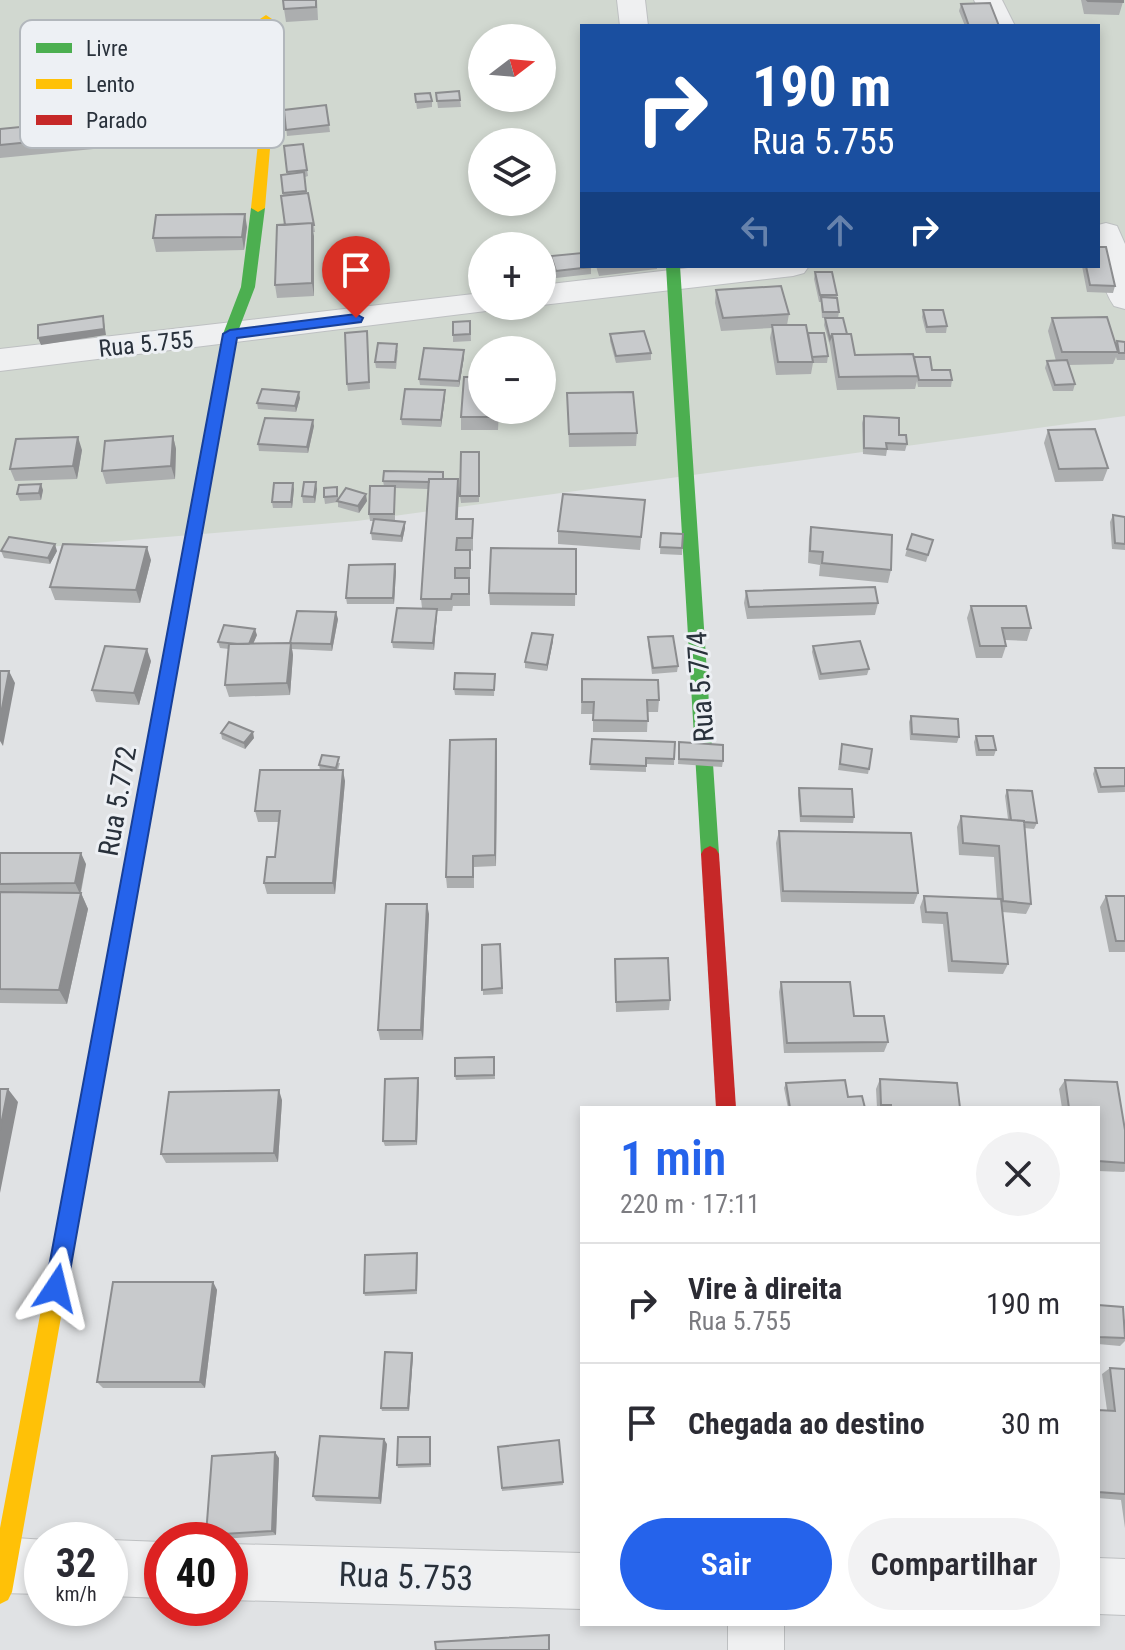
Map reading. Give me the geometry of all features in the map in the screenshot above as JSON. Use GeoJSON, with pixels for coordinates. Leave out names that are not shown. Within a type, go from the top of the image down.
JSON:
{"type":"FeatureCollection","features":[{"type":"Feature","properties":{"kind":"street"},"geometry":{"type":"LineString","coordinates":[[631,0],[634,24]]}},
{"type":"Feature","properties":{"kind":"street"},"geometry":{"type":"LineString","coordinates":[[988,0],[1000,24]]}},
{"type":"Feature","properties":{"kind":"street","name":"Rua 5.772"},"geometry":{"type":"LineString","coordinates":[[12,1572],[230,334],[248,287],[264,148]]}},
{"type":"Feature","properties":{"kind":"street"},"geometry":{"type":"LineString","coordinates":[[1110,232],[1125,299]]}},
{"type":"Feature","properties":{"kind":"street"},"geometry":{"type":"LineString","coordinates":[[556,293],[674,272],[753,268]]}},
{"type":"Feature","properties":{"kind":"street","name":"Rua 5.774"},"geometry":{"type":"LineString","coordinates":[[674,272],[726,1106]]}},
{"type":"Feature","properties":{"kind":"street","name":"Rua 5.755"},"geometry":{"type":"LineString","coordinates":[[0,360],[468,305]]}},
{"type":"Feature","properties":{"kind":"street","name":"Rua 5.753"},"geometry":{"type":"LineString","coordinates":[[248,1572],[580,1581]]}},
{"type":"Feature","properties":{"kind":"street"},"geometry":{"type":"LineString","coordinates":[[1100,1586],[1125,1587]]}},
{"type":"Feature","properties":{"kind":"street"},"geometry":{"type":"LineString","coordinates":[[756,1626],[756,1650]]}},
{"type":"Feature","properties":{"kind":"shaded area"},"geometry":{"type":"Polygon","coordinates":[[[0,0],[1125,0],[1125,416],[357,521],[0,551],[0,0]]]}},
{"type":"Feature","properties":{"kind":"building"},"geometry":{"type":"Polygon","coordinates":[[[283,0],[316,0],[316,7],[284,9],[283,0]]]}},
{"type":"Feature","properties":{"kind":"building"},"geometry":{"type":"Polygon","coordinates":[[[1123,0],[1123,2],[1088,1],[1123,0]]]}},
{"type":"Feature","properties":{"kind":"building"},"geometry":{"type":"Polygon","coordinates":[[[990,3],[998,24],[968,24],[961,4],[990,3]]]}},
{"type":"Feature","properties":{"kind":"building"},"geometry":{"type":"Polygon","coordinates":[[[459,91],[460,100],[437,101],[436,93],[459,91]]]}},
{"type":"Feature","properties":{"kind":"building"},"geometry":{"type":"Polygon","coordinates":[[[430,93],[432,101],[416,102],[415,94],[430,93]]]}},
{"type":"Feature","properties":{"kind":"building"},"geometry":{"type":"Polygon","coordinates":[[[326,105],[329,125],[286,130],[284,110],[326,105]]]}},
{"type":"Feature","properties":{"kind":"building"},"geometry":{"type":"Polygon","coordinates":[[[20,127],[20,143],[0,145],[0,129],[20,127]]]}},
{"type":"Feature","properties":{"kind":"building"},"geometry":{"type":"Polygon","coordinates":[[[303,144],[307,170],[287,172],[284,146],[303,144]]]}},
{"type":"Feature","properties":{"kind":"building"},"geometry":{"type":"Polygon","coordinates":[[[304,172],[306,191],[283,193],[281,175],[304,172]]]}},
{"type":"Feature","properties":{"kind":"building"},"geometry":{"type":"Polygon","coordinates":[[[308,193],[314,225],[285,225],[281,196],[308,193]]]}},
{"type":"Feature","properties":{"kind":"building"},"geometry":{"type":"Polygon","coordinates":[[[245,214],[242,237],[153,238],[156,215],[245,214]]]}},
{"type":"Feature","properties":{"kind":"building"},"geometry":{"type":"Polygon","coordinates":[[[312,223],[312,283],[275,285],[277,225],[312,223]]]}},
{"type":"Feature","properties":{"kind":"building"},"geometry":{"type":"Polygon","coordinates":[[[1100,247],[1106,247],[1115,286],[1090,285],[1086,268],[1100,268],[1100,247]]]}},
{"type":"Feature","properties":{"kind":"building"},"geometry":{"type":"Polygon","coordinates":[[[580,253],[582,268],[556,271],[556,256],[580,253]]]}},
{"type":"Feature","properties":{"kind":"building"},"geometry":{"type":"Polygon","coordinates":[[[815,272],[832,272],[837,295],[820,295],[815,272]]]}},
{"type":"Feature","properties":{"kind":"building"},"geometry":{"type":"Polygon","coordinates":[[[781,286],[789,314],[723,318],[716,290],[781,286]]]}},
{"type":"Feature","properties":{"kind":"building"},"geometry":{"type":"Polygon","coordinates":[[[821,297],[837,298],[839,312],[823,312],[821,297]]]}},
{"type":"Feature","properties":{"kind":"building"},"geometry":{"type":"Polygon","coordinates":[[[923,310],[943,310],[947,326],[927,327],[923,310]]]}},
{"type":"Feature","properties":{"kind":"building"},"geometry":{"type":"Polygon","coordinates":[[[103,316],[104,329],[38,338],[38,325],[103,316]]]}},
{"type":"Feature","properties":{"kind":"building"},"geometry":{"type":"Polygon","coordinates":[[[1107,317],[1118,352],[1062,352],[1052,318],[1107,317]]]}},
{"type":"Feature","properties":{"kind":"building"},"geometry":{"type":"Polygon","coordinates":[[[825,318],[843,318],[847,334],[832,334],[830,339],[825,318]]]}},
{"type":"Feature","properties":{"kind":"building"},"geometry":{"type":"Polygon","coordinates":[[[470,321],[470,334],[453,335],[453,322],[470,321]]]}},
{"type":"Feature","properties":{"kind":"building"},"geometry":{"type":"Polygon","coordinates":[[[772,325],[806,325],[813,362],[778,362],[772,325]]]}},
{"type":"Feature","properties":{"kind":"building"},"geometry":{"type":"Polygon","coordinates":[[[367,331],[369,382],[347,384],[345,333],[367,331]]]}},
{"type":"Feature","properties":{"kind":"building"},"geometry":{"type":"Polygon","coordinates":[[[644,331],[651,353],[616,356],[610,334],[644,331]]]}},
{"type":"Feature","properties":{"kind":"building"},"geometry":{"type":"Polygon","coordinates":[[[808,333],[824,333],[828,356],[812,357],[808,333]]]}},
{"type":"Feature","properties":{"kind":"building"},"geometry":{"type":"Polygon","coordinates":[[[832,334],[851,334],[855,355],[913,354],[918,376],[839,377],[832,334]]]}},
{"type":"Feature","properties":{"kind":"building"},"geometry":{"type":"Polygon","coordinates":[[[1117,341],[1125,342],[1125,353],[1119,353],[1117,341]]]}},
{"type":"Feature","properties":{"kind":"building"},"geometry":{"type":"Polygon","coordinates":[[[378,343],[397,344],[395,362],[375,362],[378,343]]]}},
{"type":"Feature","properties":{"kind":"building"},"geometry":{"type":"Polygon","coordinates":[[[424,348],[464,350],[459,381],[419,379],[424,348]]]}},
{"type":"Feature","properties":{"kind":"building"},"geometry":{"type":"Polygon","coordinates":[[[914,357],[930,357],[932,370],[950,370],[952,380],[919,380],[914,357]]]}},
{"type":"Feature","properties":{"kind":"building"},"geometry":{"type":"Polygon","coordinates":[[[1067,360],[1075,384],[1055,385],[1047,361],[1067,360]]]}},
{"type":"Feature","properties":{"kind":"building"},"geometry":{"type":"Polygon","coordinates":[[[464,377],[468,377],[468,417],[461,417],[464,377]]]}},
{"type":"Feature","properties":{"kind":"building"},"geometry":{"type":"Polygon","coordinates":[[[262,389],[299,392],[295,406],[257,403],[262,389]]]}},
{"type":"Feature","properties":{"kind":"building"},"geometry":{"type":"Polygon","coordinates":[[[405,389],[445,390],[441,420],[401,419],[405,389]]]}},
{"type":"Feature","properties":{"kind":"building"},"geometry":{"type":"Polygon","coordinates":[[[633,392],[637,433],[569,434],[567,393],[633,392]]]}},
{"type":"Feature","properties":{"kind":"building"},"geometry":{"type":"Polygon","coordinates":[[[864,416],[899,418],[899,435],[906,435],[907,444],[886,443],[887,449],[864,448],[864,416]]]}},
{"type":"Feature","properties":{"kind":"building"},"geometry":{"type":"Polygon","coordinates":[[[265,418],[313,420],[307,447],[258,444],[265,418]]]}},
{"type":"Feature","properties":{"kind":"building"},"geometry":{"type":"Polygon","coordinates":[[[1095,429],[1108,468],[1059,469],[1048,430],[1095,429]]]}},
{"type":"Feature","properties":{"kind":"building"},"geometry":{"type":"Polygon","coordinates":[[[173,436],[171,466],[102,471],[105,441],[173,436]]]}},
{"type":"Feature","properties":{"kind":"building"},"geometry":{"type":"Polygon","coordinates":[[[78,437],[73,466],[10,469],[16,439],[78,437]]]}},
{"type":"Feature","properties":{"kind":"building"},"geometry":{"type":"Polygon","coordinates":[[[461,452],[479,452],[479,496],[460,496],[461,452]]]}},
{"type":"Feature","properties":{"kind":"building"},"geometry":{"type":"Polygon","coordinates":[[[384,471],[443,472],[443,479],[429,479],[429,482],[383,481],[384,471]]]}},
{"type":"Feature","properties":{"kind":"building"},"geometry":{"type":"Polygon","coordinates":[[[429,479],[458,479],[456,519],[473,519],[472,538],[457,538],[456,550],[470,550],[470,568],[455,568],[455,578],[469,578],[469,594],[452,594],[451,599],[421,599],[429,479]]]}},
{"type":"Feature","properties":{"kind":"building"},"geometry":{"type":"Polygon","coordinates":[[[304,482],[316,482],[314,497],[302,496],[304,482]]]}},
{"type":"Feature","properties":{"kind":"building"},"geometry":{"type":"Polygon","coordinates":[[[274,483],[293,483],[291,502],[272,502],[274,483]]]}},
{"type":"Feature","properties":{"kind":"building"},"geometry":{"type":"Polygon","coordinates":[[[41,484],[39,493],[17,494],[19,485],[41,484]]]}},
{"type":"Feature","properties":{"kind":"building"},"geometry":{"type":"Polygon","coordinates":[[[370,486],[395,486],[394,514],[369,514],[370,486]]]}},
{"type":"Feature","properties":{"kind":"building"},"geometry":{"type":"Polygon","coordinates":[[[337,487],[337,496],[324,497],[324,488],[337,487]]]}},
{"type":"Feature","properties":{"kind":"building"},"geometry":{"type":"Polygon","coordinates":[[[346,488],[366,494],[358,506],[337,501],[346,488]]]}},
{"type":"Feature","properties":{"kind":"building"},"geometry":{"type":"Polygon","coordinates":[[[563,494],[645,500],[641,537],[558,531],[563,494]]]}},
{"type":"Feature","properties":{"kind":"building"},"geometry":{"type":"Polygon","coordinates":[[[1113,515],[1125,517],[1125,544],[1115,543],[1113,515]]]}},
{"type":"Feature","properties":{"kind":"building"},"geometry":{"type":"Polygon","coordinates":[[[374,519],[405,522],[401,536],[371,533],[374,519]]]}},
{"type":"Feature","properties":{"kind":"building"},"geometry":{"type":"Polygon","coordinates":[[[811,527],[892,535],[891,570],[822,563],[823,552],[810,551],[811,527]]]}},
{"type":"Feature","properties":{"kind":"building"},"geometry":{"type":"Polygon","coordinates":[[[661,533],[683,534],[682,548],[660,547],[661,533]]]}},
{"type":"Feature","properties":{"kind":"building"},"geometry":{"type":"Polygon","coordinates":[[[912,534],[933,540],[928,555],[907,549],[912,534]]]}},
{"type":"Feature","properties":{"kind":"building"},"geometry":{"type":"Polygon","coordinates":[[[9,537],[55,544],[48,558],[1,551],[9,537]]]}},
{"type":"Feature","properties":{"kind":"building"},"geometry":{"type":"Polygon","coordinates":[[[63,544],[147,547],[136,590],[50,587],[63,544]]]}},
{"type":"Feature","properties":{"kind":"building"},"geometry":{"type":"Polygon","coordinates":[[[491,548],[576,549],[576,594],[489,593],[491,548]]]}},
{"type":"Feature","properties":{"kind":"building"},"geometry":{"type":"Polygon","coordinates":[[[395,564],[393,598],[346,598],[349,565],[395,564]]]}},
{"type":"Feature","properties":{"kind":"building"},"geometry":{"type":"Polygon","coordinates":[[[875,587],[878,603],[749,607],[746,591],[875,587]]]}},
{"type":"Feature","properties":{"kind":"building"},"geometry":{"type":"Polygon","coordinates":[[[971,606],[1026,606],[1031,628],[1002,628],[1006,646],[980,646],[971,606]]]}},
{"type":"Feature","properties":{"kind":"building"},"geometry":{"type":"Polygon","coordinates":[[[397,608],[437,609],[433,643],[392,642],[397,608]]]}},
{"type":"Feature","properties":{"kind":"building"},"geometry":{"type":"Polygon","coordinates":[[[297,611],[336,612],[331,644],[290,643],[297,611]]]}},
{"type":"Feature","properties":{"kind":"building"},"geometry":{"type":"Polygon","coordinates":[[[224,625],[255,629],[249,644],[218,642],[224,625]]]}},
{"type":"Feature","properties":{"kind":"building"},"geometry":{"type":"Polygon","coordinates":[[[532,633],[553,635],[547,665],[525,662],[532,633]]]}},
{"type":"Feature","properties":{"kind":"building"},"geometry":{"type":"Polygon","coordinates":[[[673,636],[678,666],[653,668],[648,637],[673,636]]]}},
{"type":"Feature","properties":{"kind":"building"},"geometry":{"type":"Polygon","coordinates":[[[860,641],[869,669],[821,674],[813,646],[860,641]]]}},
{"type":"Feature","properties":{"kind":"building"},"geometry":{"type":"Polygon","coordinates":[[[291,643],[287,683],[225,685],[229,644],[291,643]]]}},
{"type":"Feature","properties":{"kind":"building"},"geometry":{"type":"Polygon","coordinates":[[[105,646],[147,649],[134,693],[92,690],[105,646]]]}},
{"type":"Feature","properties":{"kind":"building"},"geometry":{"type":"Polygon","coordinates":[[[0,671],[9,671],[0,719],[0,671]]]}},
{"type":"Feature","properties":{"kind":"building"},"geometry":{"type":"Polygon","coordinates":[[[455,673],[495,674],[494,690],[454,689],[455,673]]]}},
{"type":"Feature","properties":{"kind":"building"},"geometry":{"type":"Polygon","coordinates":[[[582,679],[658,680],[659,700],[647,700],[648,721],[593,720],[594,702],[582,702],[582,679]]]}},
{"type":"Feature","properties":{"kind":"building"},"geometry":{"type":"Polygon","coordinates":[[[911,716],[958,719],[959,737],[912,734],[911,716]]]}},
{"type":"Feature","properties":{"kind":"building"},"geometry":{"type":"Polygon","coordinates":[[[229,722],[253,732],[244,743],[221,733],[229,722]]]}},
{"type":"Feature","properties":{"kind":"building"},"geometry":{"type":"Polygon","coordinates":[[[976,736],[993,736],[996,750],[979,750],[976,736]]]}},
{"type":"Feature","properties":{"kind":"building"},"geometry":{"type":"Polygon","coordinates":[[[496,739],[495,855],[473,856],[473,877],[446,877],[450,740],[496,739]]]}},
{"type":"Feature","properties":{"kind":"building"},"geometry":{"type":"Polygon","coordinates":[[[592,739],[675,742],[674,759],[646,758],[646,766],[590,764],[592,739]]]}},
{"type":"Feature","properties":{"kind":"building"},"geometry":{"type":"Polygon","coordinates":[[[679,742],[723,745],[723,761],[679,759],[679,742]]]}},
{"type":"Feature","properties":{"kind":"building"},"geometry":{"type":"Polygon","coordinates":[[[842,744],[872,749],[869,769],[840,764],[842,744]]]}},
{"type":"Feature","properties":{"kind":"building"},"geometry":{"type":"Polygon","coordinates":[[[322,755],[339,757],[336,768],[319,765],[322,755]]]}},
{"type":"Feature","properties":{"kind":"building"},"geometry":{"type":"Polygon","coordinates":[[[1095,768],[1125,768],[1125,786],[1101,787],[1095,768]]]}},
{"type":"Feature","properties":{"kind":"building"},"geometry":{"type":"Polygon","coordinates":[[[260,770],[343,770],[333,883],[264,883],[267,857],[275,857],[280,811],[255,811],[260,770]]]}},
{"type":"Feature","properties":{"kind":"building"},"geometry":{"type":"Polygon","coordinates":[[[799,788],[852,789],[854,817],[801,816],[799,788]]]}},
{"type":"Feature","properties":{"kind":"building"},"geometry":{"type":"Polygon","coordinates":[[[1007,790],[1032,791],[1037,823],[1011,820],[1007,790]]]}},
{"type":"Feature","properties":{"kind":"building"},"geometry":{"type":"Polygon","coordinates":[[[961,816],[1024,821],[1031,904],[1003,901],[999,846],[963,843],[961,816]]]}},
{"type":"Feature","properties":{"kind":"building"},"geometry":{"type":"Polygon","coordinates":[[[779,831],[911,833],[918,893],[783,891],[779,831]]]}},
{"type":"Feature","properties":{"kind":"building"},"geometry":{"type":"Polygon","coordinates":[[[0,853],[81,853],[75,883],[0,884],[0,853]]]}},
{"type":"Feature","properties":{"kind":"building"},"geometry":{"type":"Polygon","coordinates":[[[0,892],[81,893],[59,990],[0,989],[0,892]]]}},
{"type":"Feature","properties":{"kind":"building"},"geometry":{"type":"Polygon","coordinates":[[[924,896],[1001,899],[1008,964],[952,961],[947,913],[926,912],[924,896]]]}},
{"type":"Feature","properties":{"kind":"building"},"geometry":{"type":"Polygon","coordinates":[[[1106,896],[1125,896],[1125,941],[1116,941],[1106,896]]]}},
{"type":"Feature","properties":{"kind":"building"},"geometry":{"type":"Polygon","coordinates":[[[386,904],[427,904],[421,1030],[378,1030],[386,904]]]}},
{"type":"Feature","properties":{"kind":"building"},"geometry":{"type":"Polygon","coordinates":[[[500,944],[502,988],[482,990],[482,945],[500,944]]]}},
{"type":"Feature","properties":{"kind":"building"},"geometry":{"type":"Polygon","coordinates":[[[668,958],[670,1000],[616,1002],[615,959],[668,958]]]}},
{"type":"Feature","properties":{"kind":"building"},"geometry":{"type":"Polygon","coordinates":[[[781,982],[850,982],[854,1016],[884,1016],[888,1042],[787,1043],[781,982]]]}},
{"type":"Feature","properties":{"kind":"building"},"geometry":{"type":"Polygon","coordinates":[[[494,1057],[494,1075],[455,1076],[455,1058],[494,1057]]]}},
{"type":"Feature","properties":{"kind":"building"},"geometry":{"type":"Polygon","coordinates":[[[418,1078],[416,1141],[383,1141],[385,1079],[418,1078]]]}},
{"type":"Feature","properties":{"kind":"building"},"geometry":{"type":"Polygon","coordinates":[[[880,1079],[957,1083],[960,1106],[881,1105],[880,1079]]]}},
{"type":"Feature","properties":{"kind":"building"},"geometry":{"type":"Polygon","coordinates":[[[845,1080],[848,1097],[862,1096],[864,1106],[790,1106],[786,1083],[845,1080]]]}},
{"type":"Feature","properties":{"kind":"building"},"geometry":{"type":"Polygon","coordinates":[[[1065,1080],[1117,1082],[1125,1130],[1125,1163],[1100,1161],[1100,1106],[1069,1106],[1065,1080]]]}},
{"type":"Feature","properties":{"kind":"building"},"geometry":{"type":"Polygon","coordinates":[[[0,1089],[8,1089],[0,1130],[0,1089]]]}},
{"type":"Feature","properties":{"kind":"building"},"geometry":{"type":"Polygon","coordinates":[[[279,1090],[274,1153],[161,1154],[169,1092],[279,1090]]]}},
{"type":"Feature","properties":{"kind":"building"},"geometry":{"type":"Polygon","coordinates":[[[417,1253],[416,1290],[364,1293],[365,1255],[417,1253]]]}},
{"type":"Feature","properties":{"kind":"building"},"geometry":{"type":"Polygon","coordinates":[[[113,1282],[213,1282],[200,1382],[97,1382],[113,1282]]]}},
{"type":"Feature","properties":{"kind":"building"},"geometry":{"type":"Polygon","coordinates":[[[1100,1305],[1123,1307],[1125,1338],[1100,1337],[1100,1305]]]}},
{"type":"Feature","properties":{"kind":"building"},"geometry":{"type":"Polygon","coordinates":[[[385,1352],[412,1353],[408,1408],[381,1408],[385,1352]]]}},
{"type":"Feature","properties":{"kind":"building"},"geometry":{"type":"Polygon","coordinates":[[[1110,1368],[1125,1369],[1125,1494],[1100,1492],[1100,1410],[1115,1411],[1110,1368]]]}},
{"type":"Feature","properties":{"kind":"building"},"geometry":{"type":"Polygon","coordinates":[[[320,1436],[384,1439],[379,1498],[313,1496],[320,1436]]]}},
{"type":"Feature","properties":{"kind":"building"},"geometry":{"type":"Polygon","coordinates":[[[398,1437],[430,1437],[430,1464],[397,1465],[398,1437]]]}},
{"type":"Feature","properties":{"kind":"building"},"geometry":{"type":"Polygon","coordinates":[[[559,1440],[563,1482],[502,1488],[498,1447],[559,1440]]]}},
{"type":"Feature","properties":{"kind":"building"},"geometry":{"type":"Polygon","coordinates":[[[275,1452],[272,1531],[248,1532],[248,1522],[207,1522],[212,1456],[275,1452]]]}},
{"type":"Feature","properties":{"kind":"building"},"geometry":{"type":"Polygon","coordinates":[[[549,1635],[549,1650],[436,1650],[435,1642],[549,1635]]]}},
{"type":"Feature","properties":{"kind":"traffic: fast"},"geometry":{"type":"LineString","coordinates":[[76,1177],[230,334],[248,287],[258,208]]}},
{"type":"Feature","properties":{"kind":"traffic: fast"},"geometry":{"type":"LineString","coordinates":[[673,268],[710,854]]}},
{"type":"Feature","properties":{"kind":"traffic: slow"},"geometry":{"type":"LineString","coordinates":[[258,208],[264,148]]}},
{"type":"Feature","properties":{"kind":"traffic: slow"},"geometry":{"type":"LineString","coordinates":[[0,1592],[76,1177]]}},
{"type":"Feature","properties":{"kind":"traffic: jam"},"geometry":{"type":"LineString","coordinates":[[710,854],[726,1106]]}},
{"type":"Feature","properties":{"kind":"route"},"geometry":{"type":"LineString","coordinates":[[56,1288],[230,334],[356,318]]}}]}
